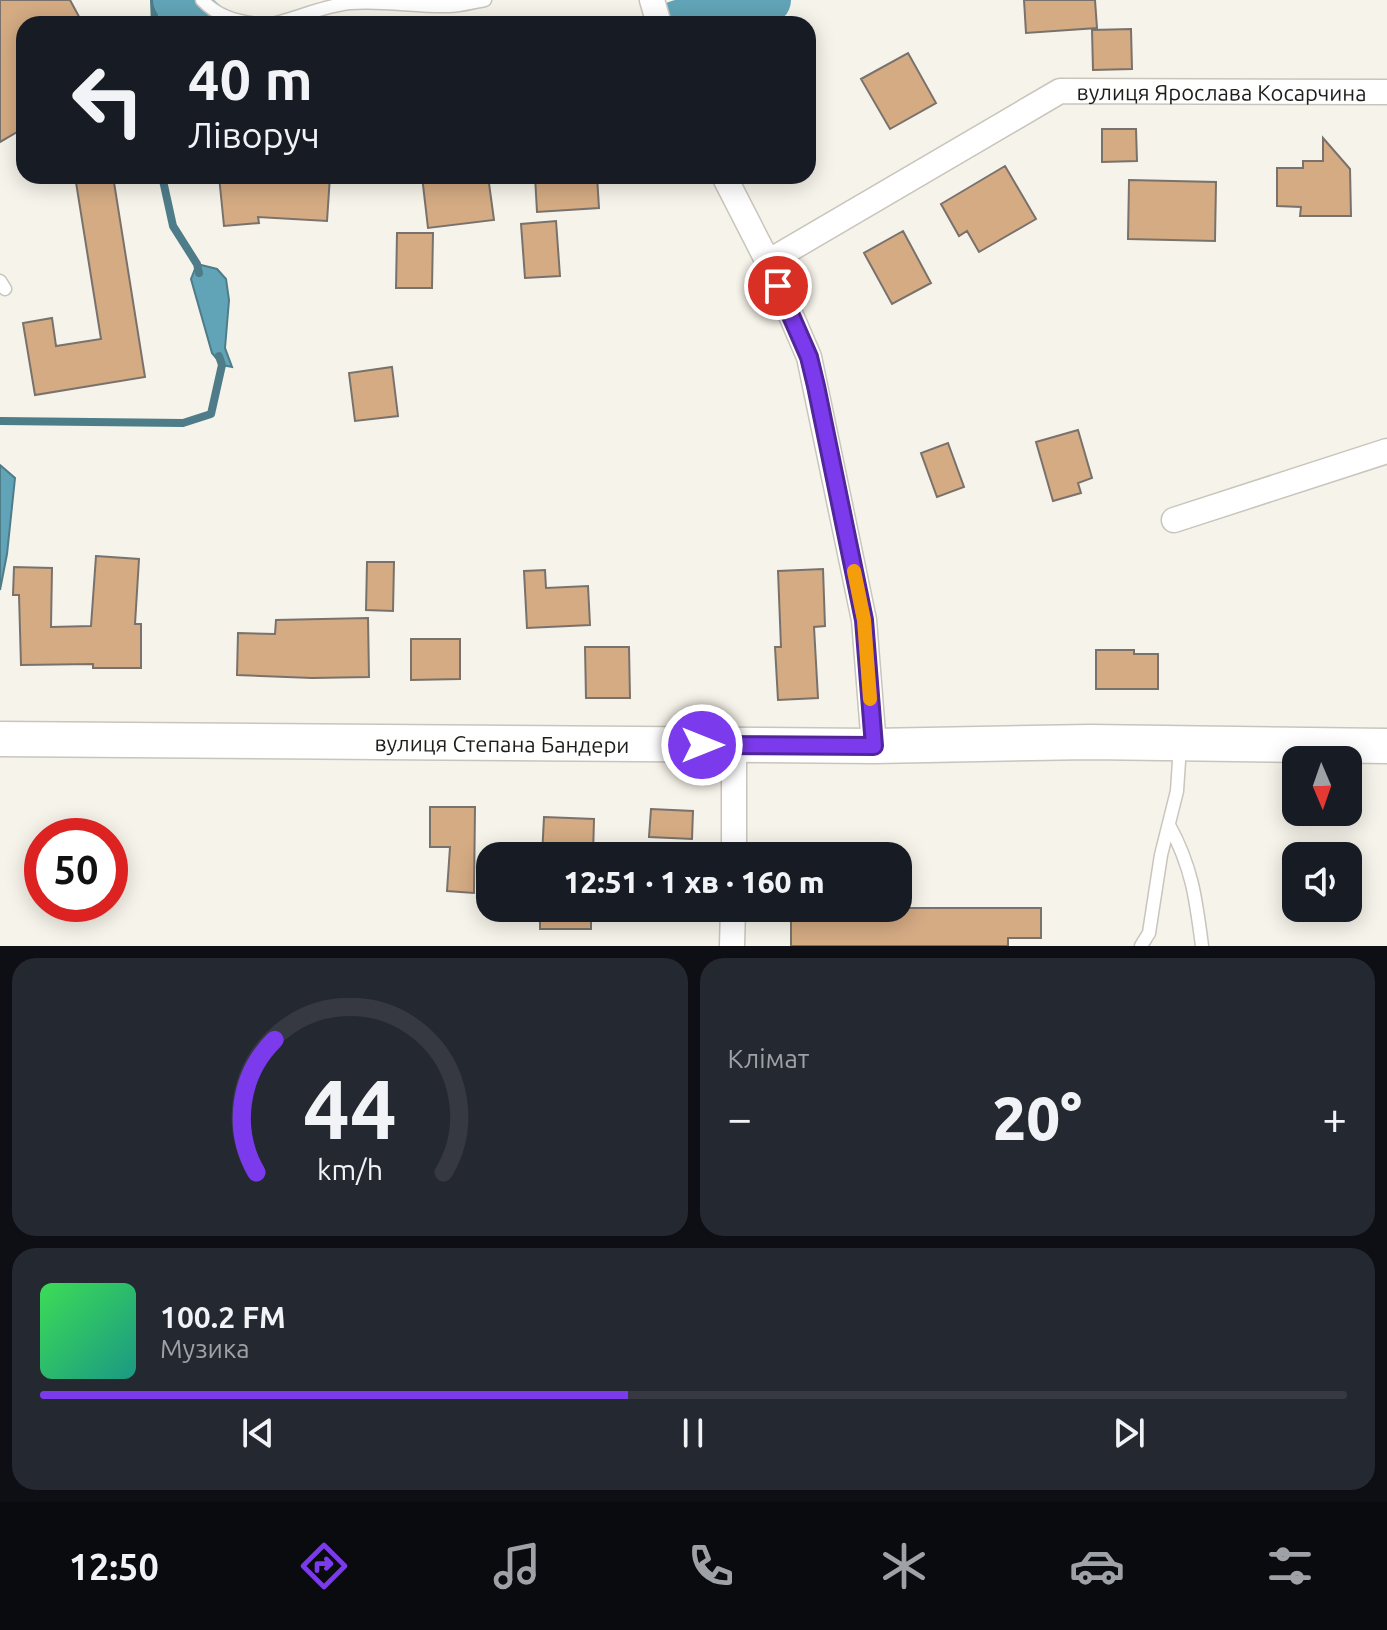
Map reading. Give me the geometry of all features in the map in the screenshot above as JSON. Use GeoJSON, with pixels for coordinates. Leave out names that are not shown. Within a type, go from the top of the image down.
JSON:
{"type":"FeatureCollection","features":[{"type":"Feature","properties":{"kind":"main road","name":"вулиця Степана Бандери"},"geometry":{"type":"LineString","coordinates":[[3,739],[874,746],[1180,742],[1387,746]]}},
{"type":"Feature","properties":{"kind":"street","name":"вулиця Ярослава Косарчина"},"geometry":{"type":"LineString","coordinates":[[768,262],[1060,91],[1387,92]]}},
{"type":"Feature","properties":{"kind":"street"},"geometry":{"type":"LineString","coordinates":[[728,184],[768,262],[813,372],[864,620],[874,746]]}},
{"type":"Feature","properties":{"kind":"street"},"geometry":{"type":"LineString","coordinates":[[1174,520],[1387,451]]}},
{"type":"Feature","properties":{"kind":"street"},"geometry":{"type":"LineString","coordinates":[[734,745],[734,842]]}},
{"type":"Feature","properties":{"kind":"street"},"geometry":{"type":"LineString","coordinates":[[732,946],[733,922]]}},
{"type":"Feature","properties":{"kind":"lane"},"geometry":{"type":"LineString","coordinates":[[202,0],[214,12],[225,16]]}},
{"type":"Feature","properties":{"kind":"lane"},"geometry":{"type":"LineString","coordinates":[[301,16],[318,9],[351,3],[406,2],[449,6],[485,0]]}},
{"type":"Feature","properties":{"kind":"lane"},"geometry":{"type":"LineString","coordinates":[[1141,946],[1149,933],[1177,791],[1180,742]]}},
{"type":"Feature","properties":{"kind":"lane"},"geometry":{"type":"LineString","coordinates":[[1169,825],[1186,856],[1197,902],[1202,946]]}},
{"type":"Feature","properties":{"kind":"water"},"geometry":{"type":"Polygon","coordinates":[[[197,264],[217,269],[226,279],[229,300],[225,348],[232,367],[222,365],[212,353],[191,279],[197,264]]]}},
{"type":"Feature","properties":{"kind":"water"},"geometry":{"type":"Polygon","coordinates":[[[0,465],[15,478],[0,590],[0,465]]]}},
{"type":"Feature","properties":{"kind":"building"},"geometry":{"type":"Polygon","coordinates":[[[0,0],[70,0],[79,16],[16,16],[16,133],[0,142],[0,0]]]}},
{"type":"Feature","properties":{"kind":"building"},"geometry":{"type":"Polygon","coordinates":[[[1024,0],[1095,0],[1097,28],[1026,33],[1024,0]]]}},
{"type":"Feature","properties":{"kind":"building"},"geometry":{"type":"Polygon","coordinates":[[[1131,29],[1132,69],[1093,70],[1092,30],[1131,29]]]}},
{"type":"Feature","properties":{"kind":"building"},"geometry":{"type":"Polygon","coordinates":[[[908,53],[936,103],[890,129],[861,79],[908,53]]]}},
{"type":"Feature","properties":{"kind":"building"},"geometry":{"type":"Polygon","coordinates":[[[1102,129],[1136,129],[1137,161],[1102,162],[1102,129]]]}},
{"type":"Feature","properties":{"kind":"building"},"geometry":{"type":"Polygon","coordinates":[[[1323,138],[1350,169],[1351,216],[1300,216],[1301,207],[1277,206],[1277,168],[1303,168],[1303,161],[1323,161],[1323,138]]]}},
{"type":"Feature","properties":{"kind":"building"},"geometry":{"type":"Polygon","coordinates":[[[1005,166],[1036,219],[979,252],[967,231],[959,236],[941,204],[1005,166]]]}},
{"type":"Feature","properties":{"kind":"building"},"geometry":{"type":"Polygon","coordinates":[[[1129,180],[1216,182],[1215,241],[1128,239],[1129,180]]]}},
{"type":"Feature","properties":{"kind":"building"},"geometry":{"type":"Polygon","coordinates":[[[76,184],[114,184],[145,377],[35,395],[23,323],[52,318],[56,346],[101,339],[76,184]]]}},
{"type":"Feature","properties":{"kind":"building"},"geometry":{"type":"Polygon","coordinates":[[[220,184],[329,184],[327,221],[258,217],[259,223],[224,226],[220,184]]]}},
{"type":"Feature","properties":{"kind":"building"},"geometry":{"type":"Polygon","coordinates":[[[423,184],[489,184],[494,220],[428,228],[423,184]]]}},
{"type":"Feature","properties":{"kind":"building"},"geometry":{"type":"Polygon","coordinates":[[[535,184],[598,184],[599,208],[537,212],[535,184]]]}},
{"type":"Feature","properties":{"kind":"building"},"geometry":{"type":"Polygon","coordinates":[[[556,221],[560,276],[525,278],[521,224],[556,221]]]}},
{"type":"Feature","properties":{"kind":"building"},"geometry":{"type":"Polygon","coordinates":[[[903,231],[931,283],[892,304],[864,253],[903,231]]]}},
{"type":"Feature","properties":{"kind":"building"},"geometry":{"type":"Polygon","coordinates":[[[397,233],[433,233],[432,288],[396,288],[397,233]]]}},
{"type":"Feature","properties":{"kind":"building"},"geometry":{"type":"Polygon","coordinates":[[[392,367],[398,416],[355,421],[349,373],[392,367]]]}},
{"type":"Feature","properties":{"kind":"building"},"geometry":{"type":"Polygon","coordinates":[[[1078,430],[1092,478],[1078,483],[1081,493],[1053,501],[1036,442],[1078,430]]]}},
{"type":"Feature","properties":{"kind":"building"},"geometry":{"type":"Polygon","coordinates":[[[948,443],[964,487],[937,497],[921,453],[948,443]]]}},
{"type":"Feature","properties":{"kind":"building"},"geometry":{"type":"Polygon","coordinates":[[[96,556],[139,559],[135,624],[141,624],[141,668],[93,668],[93,664],[21,665],[19,595],[13,595],[14,567],[52,568],[51,627],[91,626],[96,556]]]}},
{"type":"Feature","properties":{"kind":"building"},"geometry":{"type":"Polygon","coordinates":[[[367,562],[394,562],[393,611],[366,610],[367,562]]]}},
{"type":"Feature","properties":{"kind":"building"},"geometry":{"type":"Polygon","coordinates":[[[823,569],[825,626],[814,627],[818,698],[778,700],[775,647],[781,647],[778,571],[823,569]]]}},
{"type":"Feature","properties":{"kind":"building"},"geometry":{"type":"Polygon","coordinates":[[[545,570],[546,588],[588,586],[590,625],[527,628],[524,571],[545,570]]]}},
{"type":"Feature","properties":{"kind":"building"},"geometry":{"type":"Polygon","coordinates":[[[368,618],[369,677],[237,675],[238,633],[275,634],[276,620],[368,618]]]}},
{"type":"Feature","properties":{"kind":"building"},"geometry":{"type":"Polygon","coordinates":[[[411,639],[460,639],[460,679],[411,680],[411,639]]]}},
{"type":"Feature","properties":{"kind":"building"},"geometry":{"type":"Polygon","coordinates":[[[585,647],[629,647],[630,698],[586,698],[585,647]]]}},
{"type":"Feature","properties":{"kind":"building"},"geometry":{"type":"Polygon","coordinates":[[[1096,650],[1134,650],[1134,654],[1158,654],[1158,689],[1096,689],[1096,650]]]}},
{"type":"Feature","properties":{"kind":"building"},"geometry":{"type":"Polygon","coordinates":[[[430,807],[475,807],[474,893],[447,891],[450,847],[430,847],[430,807]]]}},
{"type":"Feature","properties":{"kind":"building"},"geometry":{"type":"Polygon","coordinates":[[[651,809],[693,811],[692,839],[649,837],[651,809]]]}},
{"type":"Feature","properties":{"kind":"building"},"geometry":{"type":"Polygon","coordinates":[[[544,817],[594,819],[593,842],[543,842],[544,817]]]}},
{"type":"Feature","properties":{"kind":"building"},"geometry":{"type":"Polygon","coordinates":[[[912,908],[1041,908],[1041,938],[1008,938],[1008,946],[791,946],[791,922],[912,922],[912,908]]]}},
{"type":"Feature","properties":{"kind":"building"},"geometry":{"type":"Polygon","coordinates":[[[540,922],[591,922],[591,929],[540,929],[540,922]]]}},
{"type":"Feature","properties":{"kind":"waterway"},"geometry":{"type":"LineString","coordinates":[[154,0],[155,16]]}},
{"type":"Feature","properties":{"kind":"waterway"},"geometry":{"type":"LineString","coordinates":[[177,0],[196,16]]}},
{"type":"Feature","properties":{"kind":"waterway"},"geometry":{"type":"LineString","coordinates":[[711,16],[767,0]]}},
{"type":"Feature","properties":{"kind":"waterway"},"geometry":{"type":"LineString","coordinates":[[164,184],[173,226],[197,264],[199,273]]}},
{"type":"Feature","properties":{"kind":"waterway"},"geometry":{"type":"LineString","coordinates":[[0,421],[183,423],[211,414],[222,365],[219,356]]}},
{"type":"Feature","properties":{"kind":"slow traffic"},"geometry":{"type":"LineString","coordinates":[[854,571],[864,620],[870,699]]}},
{"type":"Feature","properties":{"kind":"route"},"geometry":{"type":"LineString","coordinates":[[702,745],[874,746],[864,620],[816,386],[809,357],[778,286]]}}]}
